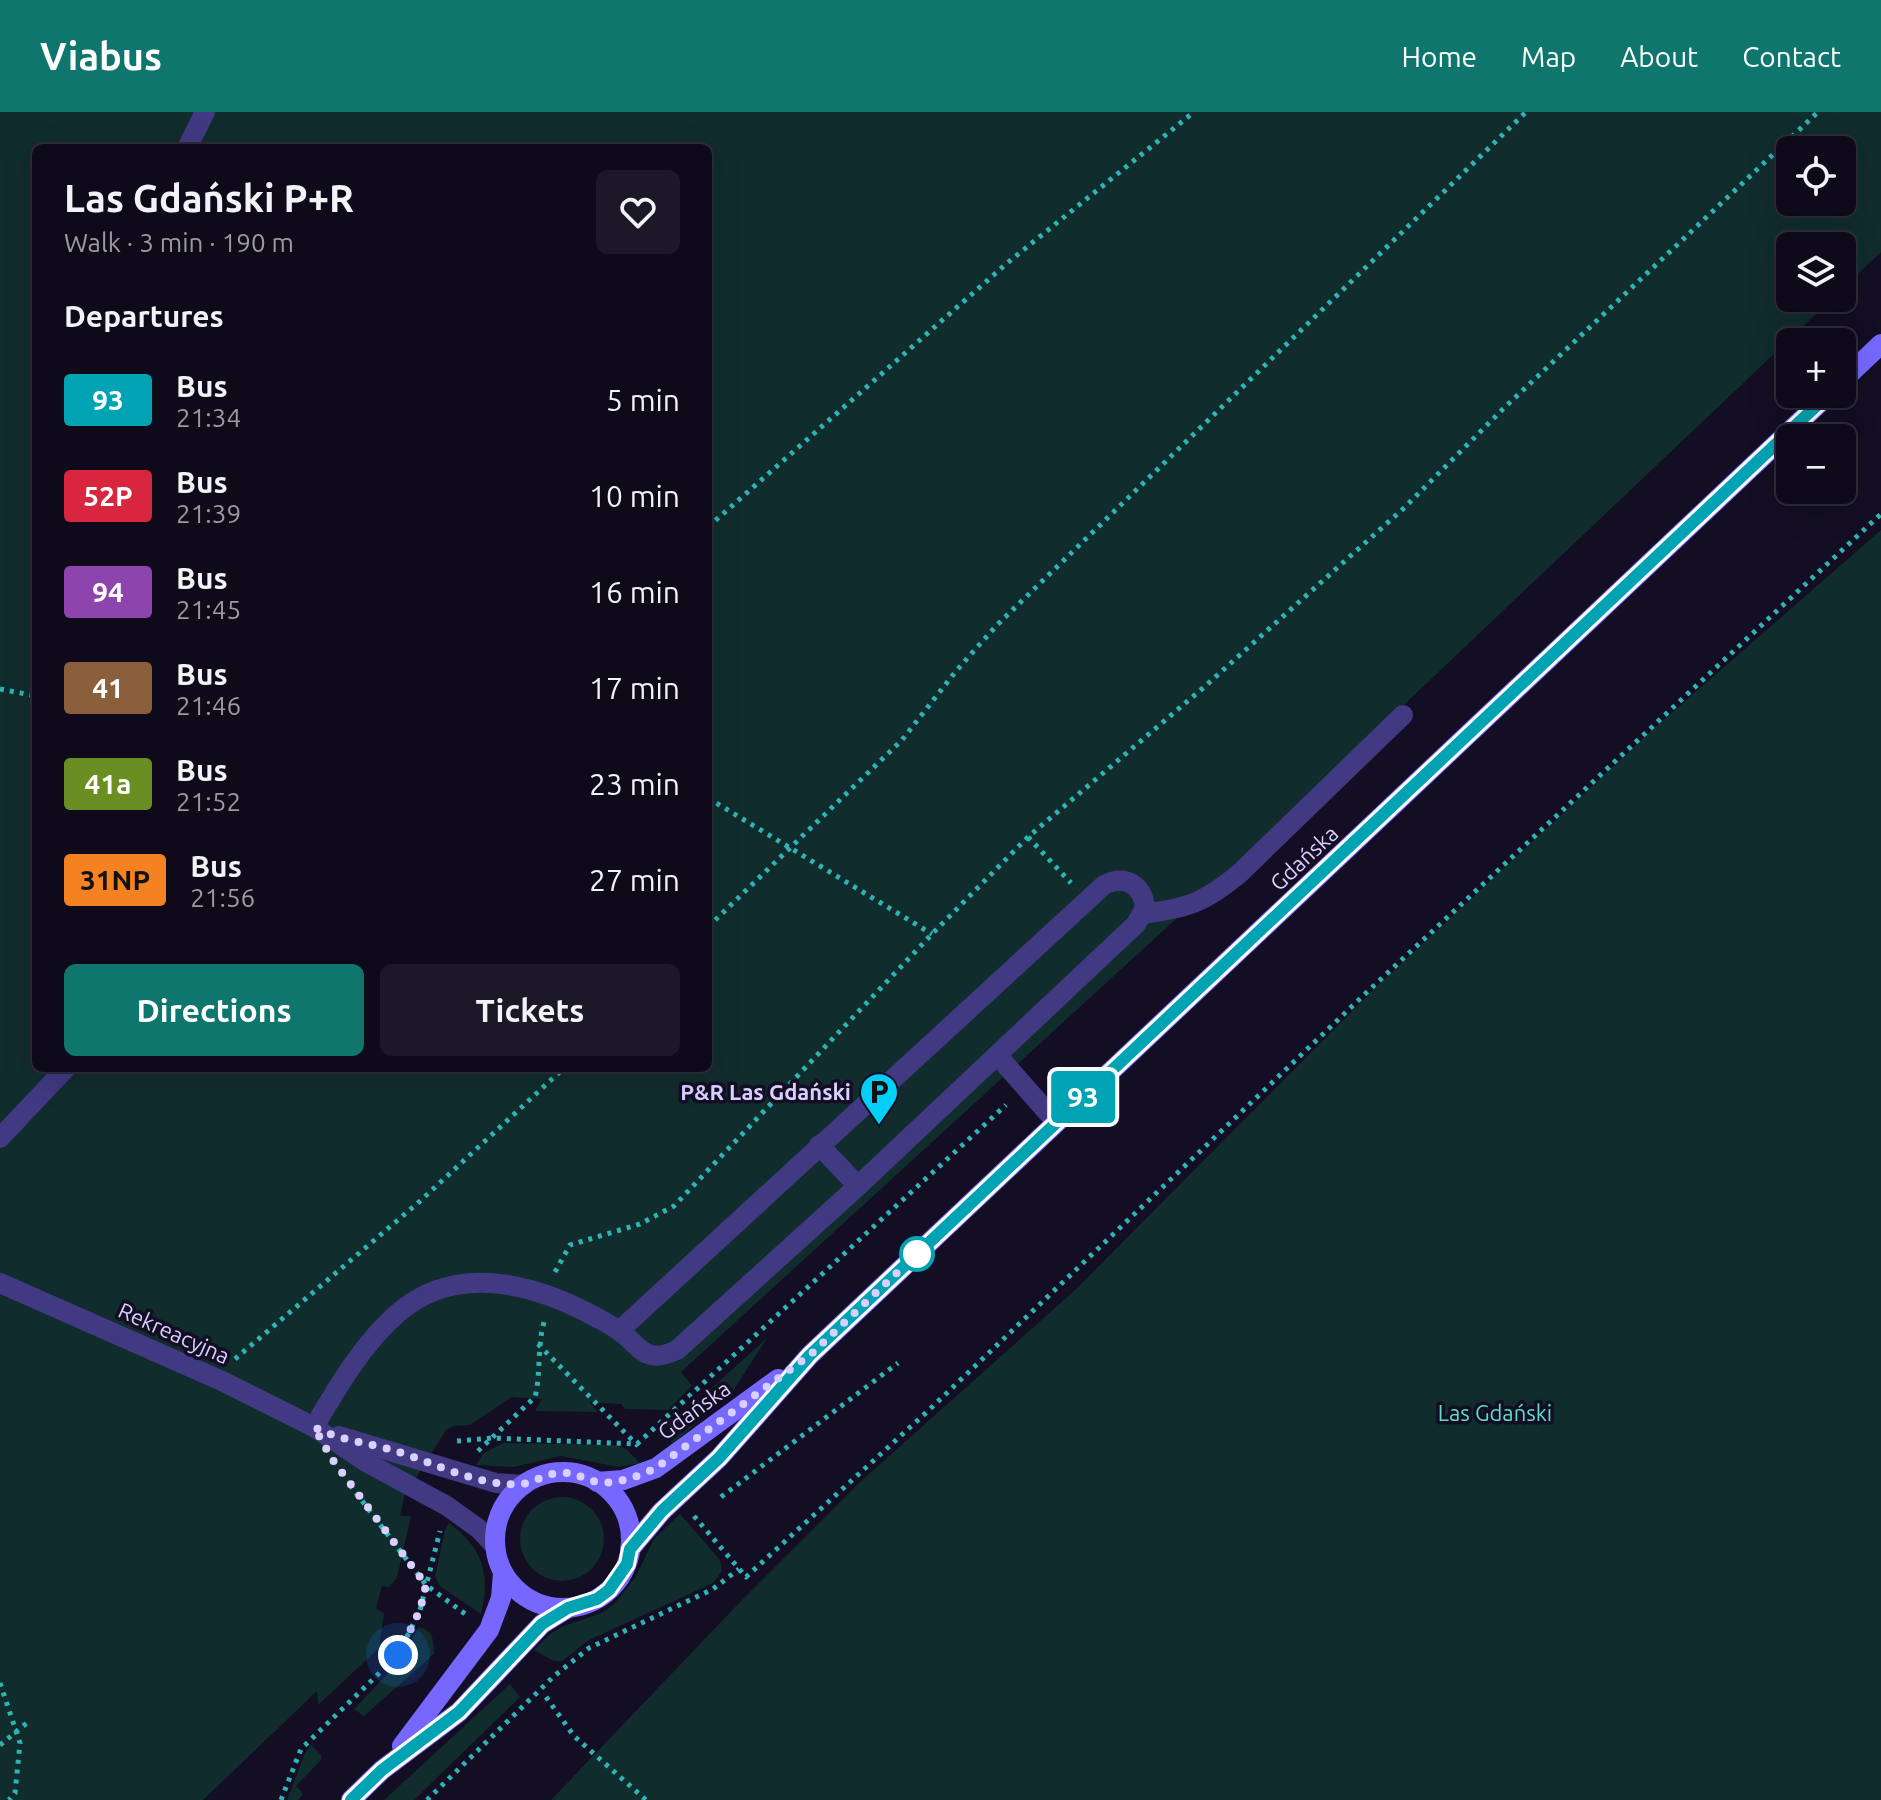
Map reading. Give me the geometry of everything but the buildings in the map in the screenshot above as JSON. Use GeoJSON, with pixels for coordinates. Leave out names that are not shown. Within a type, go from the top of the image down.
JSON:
{"type":"FeatureCollection","features":[{"type":"Feature","properties":{"kind":"main road"},"geometry":{"type":"LineString","coordinates":[[1856,368],[1881,344]]}},
{"type":"Feature","properties":{"kind":"main road","name":"Gdańska"},"geometry":{"type":"LineString","coordinates":[[630,1549],[662,1511],[719,1458],[810,1355],[1814,408]]}},
{"type":"Feature","properties":{"kind":"main road","name":"Gdańska"},"geometry":{"type":"LineString","coordinates":[[597,1482],[623,1480],[656,1468],[810,1355]]}},
{"type":"Feature","properties":{"kind":"main road"},"geometry":{"type":"LineString","coordinates":[[351,1800],[382,1770],[459,1712],[542,1624],[568,1608],[597,1599],[609,1590],[627,1564],[630,1529],[624,1511],[613,1494],[597,1482],[560,1472],[541,1476],[510,1497],[495,1529],[495,1546],[503,1573],[515,1589],[530,1600],[548,1607],[568,1608]]}},
{"type":"Feature","properties":{"kind":"main road"},"geometry":{"type":"LineString","coordinates":[[382,1770],[489,1630],[501,1598],[503,1573]]}},
{"type":"Feature","properties":{"kind":"street"},"geometry":{"type":"LineString","coordinates":[[189,144],[205,112]]}},
{"type":"Feature","properties":{"kind":"street"},"geometry":{"type":"LineString","coordinates":[[1143,914],[1181,909],[1212,896],[1240,873],[1403,715]]}},
{"type":"Feature","properties":{"kind":"street"},"geometry":{"type":"LineString","coordinates":[[319,1430],[378,1332],[400,1311],[426,1296],[453,1287],[481,1282],[521,1287],[579,1307],[619,1331],[648,1355],[662,1358],[677,1350],[858,1186],[1136,924],[1143,914],[1142,895],[1127,881],[1112,881],[1088,900],[619,1331]]}},
{"type":"Feature","properties":{"kind":"street"},"geometry":{"type":"LineString","coordinates":[[997,1055],[1056,1122]]}},
{"type":"Feature","properties":{"kind":"street"},"geometry":{"type":"LineString","coordinates":[[0,1138],[62,1072]]}},
{"type":"Feature","properties":{"kind":"street"},"geometry":{"type":"LineString","coordinates":[[819,1145],[858,1186]]}},
{"type":"Feature","properties":{"kind":"street","name":"Rekreacyjna"},"geometry":{"type":"LineString","coordinates":[[0,1283],[222,1381],[319,1430],[366,1462],[447,1506],[479,1529],[495,1546]]}},
{"type":"Feature","properties":{"kind":"street","name":"Rekreacyjna"},"geometry":{"type":"LineString","coordinates":[[319,1430],[496,1483],[524,1485]]}},
{"type":"Feature","properties":{"kind":"path"},"geometry":{"type":"LineString","coordinates":[[712,523],[1006,264],[1194,112]]}},
{"type":"Feature","properties":{"kind":"path"},"geometry":{"type":"LineString","coordinates":[[712,923],[902,740],[997,625],[1526,112]]}},
{"type":"Feature","properties":{"kind":"path"},"geometry":{"type":"LineString","coordinates":[[559,1263],[570,1245],[640,1224],[674,1206],[1028,837],[1203,688],[1404,508],[1503,409],[1818,112]]}},
{"type":"Feature","properties":{"kind":"path"},"geometry":{"type":"LineString","coordinates":[[688,1509],[746,1577],[919,1419],[1377,983],[1881,514]]}},
{"type":"Feature","properties":{"kind":"path"},"geometry":{"type":"LineString","coordinates":[[0,689],[32,695]]}},
{"type":"Feature","properties":{"kind":"path"},"geometry":{"type":"LineString","coordinates":[[712,800],[932,934]]}},
{"type":"Feature","properties":{"kind":"path"},"geometry":{"type":"LineString","coordinates":[[1028,837],[1088,900]]}},
{"type":"Feature","properties":{"kind":"path"},"geometry":{"type":"LineString","coordinates":[[231,1362],[388,1230],[560,1072]]}},
{"type":"Feature","properties":{"kind":"path"},"geometry":{"type":"LineString","coordinates":[[455,1441],[492,1438],[637,1444],[1025,1088]]}},
{"type":"Feature","properties":{"kind":"path"},"geometry":{"type":"LineString","coordinates":[[492,1438],[535,1397],[538,1344],[544,1322]]}},
{"type":"Feature","properties":{"kind":"path"},"geometry":{"type":"LineString","coordinates":[[538,1344],[637,1444]]}},
{"type":"Feature","properties":{"kind":"path"},"geometry":{"type":"LineString","coordinates":[[712,1504],[898,1363]]}},
{"type":"Feature","properties":{"kind":"path"},"geometry":{"type":"LineString","coordinates":[[347,1481],[426,1585],[474,1621]]}},
{"type":"Feature","properties":{"kind":"path"},"geometry":{"type":"LineString","coordinates":[[695,1517],[703,1510]]}},
{"type":"Feature","properties":{"kind":"path"},"geometry":{"type":"LineString","coordinates":[[281,1800],[301,1749],[398,1655],[420,1610],[444,1518]]}},
{"type":"Feature","properties":{"kind":"path"},"geometry":{"type":"LineString","coordinates":[[427,1800],[553,1677],[589,1648],[713,1589],[739,1569]]}},
{"type":"Feature","properties":{"kind":"path"},"geometry":{"type":"LineString","coordinates":[[0,1683],[20,1743],[15,1793],[9,1800]]}},
{"type":"Feature","properties":{"kind":"path"},"geometry":{"type":"LineString","coordinates":[[546,1697],[574,1736],[646,1800]]}},
{"type":"Feature","properties":{"kind":"path"},"geometry":{"type":"LineString","coordinates":[[0,1745],[28,1722]]}},
{"type":"Feature","properties":{"kind":"green space"},"geometry":{"type":"Polygon","coordinates":[[[0,112],[1881,112],[1881,252],[1856,276],[1856,232],[1776,232],[1776,312],[1818,312],[1801,328],[1776,328],[1776,352],[1235,865],[681,1372],[692,1386],[668,1410],[625,1409],[621,1404],[589,1402],[598,1412],[535,1411],[542,1399],[512,1397],[470,1425],[446,1430],[404,1497],[400,1516],[411,1516],[397,1578],[389,1587],[382,1586],[376,1608],[384,1614],[379,1648],[318,1705],[317,1691],[203,1800],[0,1800],[0,112]]]}},
{"type":"Feature","properties":{"kind":"green space","name":"Las Gdański"},"geometry":{"type":"Polygon","coordinates":[[[1881,530],[1881,1800],[551,1800],[860,1482],[1074,1291],[1371,992],[1651,731],[1881,530]]]}},
{"type":"Feature","properties":{"kind":"green space"},"geometry":{"type":"Polygon","coordinates":[[[767,1338],[731,1394],[672,1444],[667,1434],[672,1424],[767,1338]]]}},
{"type":"Feature","properties":{"kind":"green space"},"geometry":{"type":"Polygon","coordinates":[[[503,1443],[615,1445],[626,1449],[640,1463],[619,1467],[561,1456],[514,1467],[476,1465],[484,1453],[503,1443]]]}},
{"type":"Feature","properties":{"kind":"green space"},"geometry":{"type":"Polygon","coordinates":[[[562,1497],[585,1504],[597,1516],[604,1539],[597,1562],[585,1574],[562,1581],[539,1574],[527,1562],[520,1539],[527,1516],[539,1504],[562,1497]]]}},
{"type":"Feature","properties":{"kind":"green space"},"geometry":{"type":"Polygon","coordinates":[[[680,1514],[720,1560],[722,1571],[713,1583],[589,1640],[562,1661],[554,1661],[534,1650],[550,1634],[604,1612],[615,1603],[635,1578],[654,1539],[680,1514]]]}},
{"type":"Feature","properties":{"kind":"green space"},"geometry":{"type":"Polygon","coordinates":[[[449,1523],[469,1542],[481,1562],[485,1586],[481,1614],[440,1586],[435,1577],[449,1523]]]}},
{"type":"Feature","properties":{"kind":"green space"},"geometry":{"type":"Polygon","coordinates":[[[419,1627],[430,1633],[434,1654],[364,1716],[354,1709],[400,1661],[419,1627]]]}},
{"type":"Feature","properties":{"kind":"green space"},"geometry":{"type":"Polygon","coordinates":[[[510,1684],[520,1697],[414,1800],[384,1800],[510,1684]]]}},
{"type":"Feature","properties":{"kind":"green space"},"geometry":{"type":"Polygon","coordinates":[[[311,1745],[321,1755],[321,1760],[296,1786],[303,1794],[298,1800],[287,1800],[305,1753],[311,1745]]]}},
{"type":"Feature","properties":{"kind":"bus line","name":"93"},"geometry":{"type":"LineString","coordinates":[[351,1800],[382,1770],[459,1712],[542,1624],[568,1608],[597,1599],[609,1590],[627,1564],[630,1549],[662,1511],[719,1458],[810,1355],[1814,408]]}},
{"type":"Feature","properties":{"kind":"place","name":"P&R Las Gdański"},"geometry":{"type":"Point","coordinates":[879,1126]}},
{"type":"Feature","properties":{"kind":"route"},"geometry":{"type":"LineString","coordinates":[[398,1655],[420,1610],[426,1585],[370,1513],[314,1427],[325,1433],[396,1451],[496,1483],[524,1485],[541,1476],[560,1472],[597,1482],[641,1475],[656,1468],[810,1355],[917,1254]]}}]}
